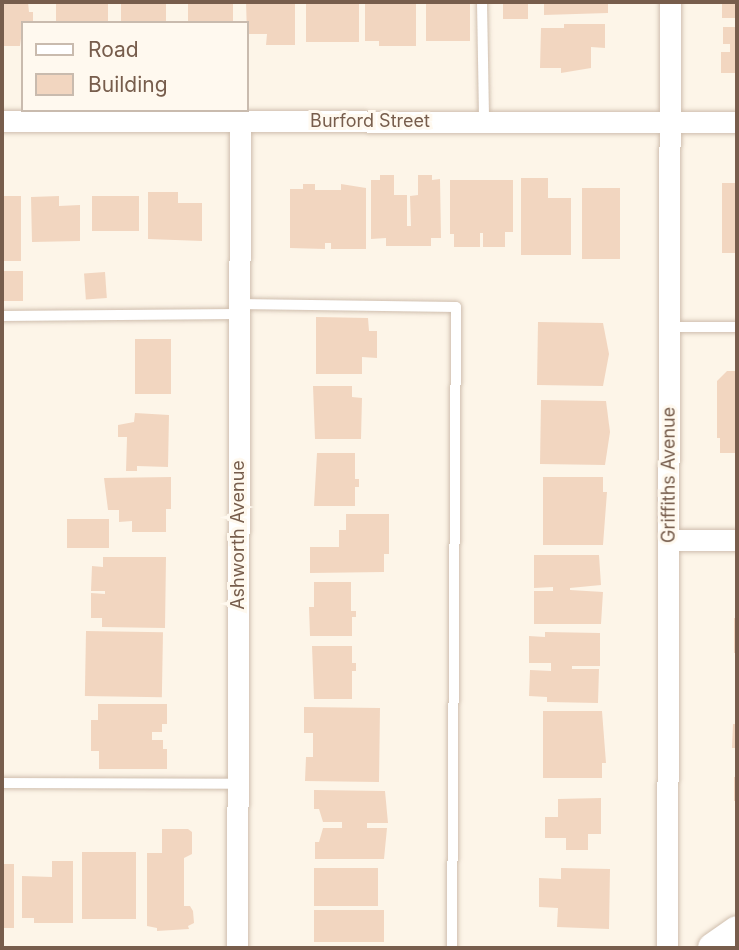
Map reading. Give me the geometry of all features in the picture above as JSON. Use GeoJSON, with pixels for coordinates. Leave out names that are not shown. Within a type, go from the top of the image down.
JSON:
{"type":"FeatureCollection","features":[{"type":"Feature","properties":{"kind":"street","name":"Griffiths Avenue"},"geometry":{"type":"LineString","coordinates":[[667,948],[670,2]]}},
{"type":"Feature","properties":{"kind":"street","name":"Burford Street"},"geometry":{"type":"LineString","coordinates":[[2,121],[737,122]]}},
{"type":"Feature","properties":{"kind":"street","name":"Ashworth Avenue"},"geometry":{"type":"LineString","coordinates":[[237,948],[240,121]]}},
{"type":"Feature","properties":{"kind":"street"},"geometry":{"type":"LineString","coordinates":[[670,540],[737,540]]}},
{"type":"Feature","properties":{"kind":"street"},"geometry":{"type":"LineString","coordinates":[[713,948],[737,931]]}},
{"type":"Feature","properties":{"kind":"lane"},"geometry":{"type":"LineString","coordinates":[[482,2],[484,120]]}},
{"type":"Feature","properties":{"kind":"lane"},"geometry":{"type":"LineString","coordinates":[[2,316],[238,309],[456,307],[452,948]]}},
{"type":"Feature","properties":{"kind":"lane"},"geometry":{"type":"LineString","coordinates":[[669,327],[737,327]]}},
{"type":"Feature","properties":{"kind":"lane"},"geometry":{"type":"LineString","coordinates":[[2,783],[238,784]]}},
{"type":"Feature","properties":{"kind":"building"},"geometry":{"type":"Polygon","coordinates":[[[2,2],[28,2],[29,12],[33,12],[33,21],[21,21],[20,46],[3,46],[2,2]]]}},
{"type":"Feature","properties":{"kind":"building"},"geometry":{"type":"Polygon","coordinates":[[[56,2],[108,2],[108,21],[56,21],[56,2]]]}},
{"type":"Feature","properties":{"kind":"building"},"geometry":{"type":"Polygon","coordinates":[[[121,2],[166,2],[166,21],[121,21],[121,2]]]}},
{"type":"Feature","properties":{"kind":"building"},"geometry":{"type":"Polygon","coordinates":[[[188,2],[233,2],[233,21],[188,21],[188,2]]]}},
{"type":"Feature","properties":{"kind":"building"},"geometry":{"type":"Polygon","coordinates":[[[246,2],[295,2],[295,45],[266,45],[267,34],[248,34],[246,2]]]}},
{"type":"Feature","properties":{"kind":"building"},"geometry":{"type":"Polygon","coordinates":[[[306,2],[359,2],[359,42],[306,42],[306,2]]]}},
{"type":"Feature","properties":{"kind":"building"},"geometry":{"type":"Polygon","coordinates":[[[365,2],[416,2],[416,46],[379,46],[379,41],[365,41],[365,2]]]}},
{"type":"Feature","properties":{"kind":"building"},"geometry":{"type":"Polygon","coordinates":[[[426,2],[470,2],[470,41],[426,41],[426,2]]]}},
{"type":"Feature","properties":{"kind":"building"},"geometry":{"type":"Polygon","coordinates":[[[503,2],[528,2],[528,19],[503,19],[503,2]]]}},
{"type":"Feature","properties":{"kind":"building"},"geometry":{"type":"Polygon","coordinates":[[[544,2],[608,2],[608,13],[544,15],[544,2]]]}},
{"type":"Feature","properties":{"kind":"building"},"geometry":{"type":"Polygon","coordinates":[[[722,2],[737,2],[737,18],[722,18],[722,2]]]}},
{"type":"Feature","properties":{"kind":"building"},"geometry":{"type":"Polygon","coordinates":[[[564,24],[605,24],[605,48],[591,47],[591,68],[561,73],[561,68],[540,68],[541,28],[564,28],[564,24]]]}},
{"type":"Feature","properties":{"kind":"building"},"geometry":{"type":"Polygon","coordinates":[[[723,27],[737,27],[737,73],[721,73],[721,52],[730,52],[730,44],[723,44],[723,27]]]}},
{"type":"Feature","properties":{"kind":"building"},"geometry":{"type":"Polygon","coordinates":[[[380,175],[394,175],[394,195],[407,195],[407,226],[411,226],[410,196],[418,195],[418,175],[432,175],[432,180],[440,179],[441,238],[431,238],[431,246],[386,246],[386,238],[371,239],[371,180],[380,180],[380,175]]]}},
{"type":"Feature","properties":{"kind":"building"},"geometry":{"type":"Polygon","coordinates":[[[521,178],[548,178],[548,198],[571,198],[571,255],[521,255],[521,178]]]}},
{"type":"Feature","properties":{"kind":"building"},"geometry":{"type":"Polygon","coordinates":[[[450,180],[513,180],[513,232],[505,232],[505,247],[483,247],[483,233],[480,233],[480,247],[454,247],[454,234],[450,234],[450,180]]]}},
{"type":"Feature","properties":{"kind":"building"},"geometry":{"type":"Polygon","coordinates":[[[722,183],[737,183],[737,253],[722,253],[722,183]]]}},
{"type":"Feature","properties":{"kind":"building"},"geometry":{"type":"Polygon","coordinates":[[[303,184],[315,184],[315,190],[341,190],[341,184],[366,188],[366,249],[331,249],[331,243],[325,243],[325,249],[290,248],[290,189],[303,189],[303,184]]]}},
{"type":"Feature","properties":{"kind":"building"},"geometry":{"type":"Polygon","coordinates":[[[582,188],[620,188],[620,259],[582,259],[582,188]]]}},
{"type":"Feature","properties":{"kind":"building"},"geometry":{"type":"Polygon","coordinates":[[[148,192],[178,192],[178,203],[202,203],[202,241],[148,239],[148,192]]]}},
{"type":"Feature","properties":{"kind":"building"},"geometry":{"type":"Polygon","coordinates":[[[2,196],[21,196],[21,261],[2,261],[2,196]]]}},
{"type":"Feature","properties":{"kind":"building"},"geometry":{"type":"Polygon","coordinates":[[[59,196],[59,206],[80,205],[80,241],[32,242],[31,197],[59,196]]]}},
{"type":"Feature","properties":{"kind":"building"},"geometry":{"type":"Polygon","coordinates":[[[92,196],[139,196],[139,231],[92,231],[92,196]]]}},
{"type":"Feature","properties":{"kind":"building"},"geometry":{"type":"Polygon","coordinates":[[[2,271],[23,271],[23,301],[2,301],[2,271]]]}},
{"type":"Feature","properties":{"kind":"building"},"geometry":{"type":"Polygon","coordinates":[[[105,272],[107,298],[86,299],[84,273],[105,272]]]}},
{"type":"Feature","properties":{"kind":"building"},"geometry":{"type":"Polygon","coordinates":[[[316,317],[368,318],[369,331],[377,331],[377,358],[362,357],[362,374],[316,374],[316,317]]]}},
{"type":"Feature","properties":{"kind":"building"},"geometry":{"type":"Polygon","coordinates":[[[538,322],[603,323],[609,354],[603,386],[537,385],[538,322]]]}},
{"type":"Feature","properties":{"kind":"building"},"geometry":{"type":"Polygon","coordinates":[[[135,339],[171,339],[171,394],[135,394],[135,339]]]}},
{"type":"Feature","properties":{"kind":"building"},"geometry":{"type":"Polygon","coordinates":[[[727,371],[737,371],[737,453],[720,453],[720,438],[717,438],[717,381],[727,371]]]}},
{"type":"Feature","properties":{"kind":"building"},"geometry":{"type":"Polygon","coordinates":[[[313,386],[352,386],[352,397],[362,398],[361,439],[315,439],[313,386]]]}},
{"type":"Feature","properties":{"kind":"building"},"geometry":{"type":"Polygon","coordinates":[[[541,400],[606,401],[610,432],[605,465],[540,464],[541,400]]]}},
{"type":"Feature","properties":{"kind":"building"},"geometry":{"type":"Polygon","coordinates":[[[135,413],[169,415],[168,467],[137,466],[137,471],[126,471],[127,437],[118,437],[118,425],[134,422],[135,413]]]}},
{"type":"Feature","properties":{"kind":"building"},"geometry":{"type":"Polygon","coordinates":[[[317,453],[355,453],[355,479],[359,479],[359,487],[355,487],[355,506],[314,506],[317,453]]]}},
{"type":"Feature","properties":{"kind":"building"},"geometry":{"type":"Polygon","coordinates":[[[171,477],[171,509],[166,509],[166,532],[132,532],[132,521],[119,522],[119,510],[108,510],[104,478],[171,477]]]}},
{"type":"Feature","properties":{"kind":"building"},"geometry":{"type":"Polygon","coordinates":[[[543,477],[603,477],[603,492],[607,492],[603,545],[543,545],[543,477]]]}},
{"type":"Feature","properties":{"kind":"building"},"geometry":{"type":"Polygon","coordinates":[[[346,514],[389,514],[389,554],[384,554],[384,572],[310,573],[310,547],[339,547],[339,530],[346,530],[346,514]]]}},
{"type":"Feature","properties":{"kind":"building"},"geometry":{"type":"Polygon","coordinates":[[[67,519],[109,519],[109,548],[67,548],[67,519]]]}},
{"type":"Feature","properties":{"kind":"building"},"geometry":{"type":"Polygon","coordinates":[[[534,555],[599,555],[601,585],[570,590],[603,592],[601,624],[534,624],[534,591],[553,591],[553,587],[534,588],[534,555]]]}},
{"type":"Feature","properties":{"kind":"building"},"geometry":{"type":"Polygon","coordinates":[[[103,557],[166,557],[165,628],[102,627],[102,618],[91,618],[91,593],[105,594],[105,591],[91,591],[92,566],[103,567],[103,557]]]}},
{"type":"Feature","properties":{"kind":"building"},"geometry":{"type":"Polygon","coordinates":[[[314,582],[351,582],[351,611],[356,611],[356,617],[352,617],[352,636],[310,636],[309,607],[314,607],[314,582]]]}},
{"type":"Feature","properties":{"kind":"building"},"geometry":{"type":"Polygon","coordinates":[[[734,618],[737,618],[737,653],[734,653],[734,618]]]}},
{"type":"Feature","properties":{"kind":"building"},"geometry":{"type":"Polygon","coordinates":[[[86,631],[163,632],[162,697],[85,696],[86,631]]]}},
{"type":"Feature","properties":{"kind":"building"},"geometry":{"type":"Polygon","coordinates":[[[545,632],[600,633],[600,666],[572,666],[572,669],[599,669],[598,703],[547,702],[547,697],[529,696],[530,670],[551,671],[551,663],[529,663],[529,636],[545,637],[545,632]]]}},
{"type":"Feature","properties":{"kind":"building"},"geometry":{"type":"Polygon","coordinates":[[[312,646],[352,646],[352,663],[356,663],[356,671],[352,671],[352,699],[314,699],[312,646]]]}},
{"type":"Feature","properties":{"kind":"building"},"geometry":{"type":"Polygon","coordinates":[[[98,704],[167,704],[167,724],[162,724],[162,732],[152,732],[152,740],[163,740],[163,749],[167,749],[167,769],[99,769],[99,751],[91,751],[91,720],[98,720],[98,704]]]}},
{"type":"Feature","properties":{"kind":"building"},"geometry":{"type":"Polygon","coordinates":[[[304,707],[380,708],[379,782],[305,781],[306,757],[313,757],[313,733],[304,733],[304,707]]]}},
{"type":"Feature","properties":{"kind":"building"},"geometry":{"type":"Polygon","coordinates":[[[543,711],[602,711],[606,763],[602,763],[602,778],[543,778],[543,711]]]}},
{"type":"Feature","properties":{"kind":"building"},"geometry":{"type":"Polygon","coordinates":[[[733,724],[737,724],[737,748],[732,748],[733,724]]]}},
{"type":"Feature","properties":{"kind":"building"},"geometry":{"type":"Polygon","coordinates":[[[734,777],[737,777],[737,801],[734,801],[734,777]]]}},
{"type":"Feature","properties":{"kind":"building"},"geometry":{"type":"Polygon","coordinates":[[[314,790],[385,791],[388,823],[367,823],[367,828],[387,828],[384,859],[315,859],[315,842],[319,842],[323,828],[342,828],[342,822],[323,822],[319,809],[314,809],[314,790]]]}},
{"type":"Feature","properties":{"kind":"building"},"geometry":{"type":"Polygon","coordinates":[[[601,798],[601,834],[588,834],[588,850],[566,850],[566,838],[545,838],[545,817],[558,817],[558,799],[601,798]]]}},
{"type":"Feature","properties":{"kind":"building"},"geometry":{"type":"Polygon","coordinates":[[[162,829],[188,829],[192,832],[192,854],[184,858],[184,906],[190,906],[193,911],[194,923],[188,926],[189,929],[157,931],[157,928],[147,926],[147,853],[162,853],[162,829]]]}},
{"type":"Feature","properties":{"kind":"building"},"geometry":{"type":"Polygon","coordinates":[[[82,852],[136,852],[136,919],[82,919],[82,852]]]}},
{"type":"Feature","properties":{"kind":"building"},"geometry":{"type":"Polygon","coordinates":[[[52,861],[73,861],[73,923],[34,923],[34,918],[22,918],[22,876],[52,877],[52,861]]]}},
{"type":"Feature","properties":{"kind":"building"},"geometry":{"type":"Polygon","coordinates":[[[2,864],[14,864],[14,928],[2,928],[2,864]]]}},
{"type":"Feature","properties":{"kind":"building"},"geometry":{"type":"Polygon","coordinates":[[[314,868],[378,868],[378,906],[314,906],[314,868]]]}},
{"type":"Feature","properties":{"kind":"building"},"geometry":{"type":"Polygon","coordinates":[[[561,868],[610,869],[609,929],[557,927],[558,908],[539,907],[539,878],[561,879],[561,868]]]}},
{"type":"Feature","properties":{"kind":"building"},"geometry":{"type":"Polygon","coordinates":[[[314,910],[384,910],[384,942],[314,942],[314,910]]]}}]}
